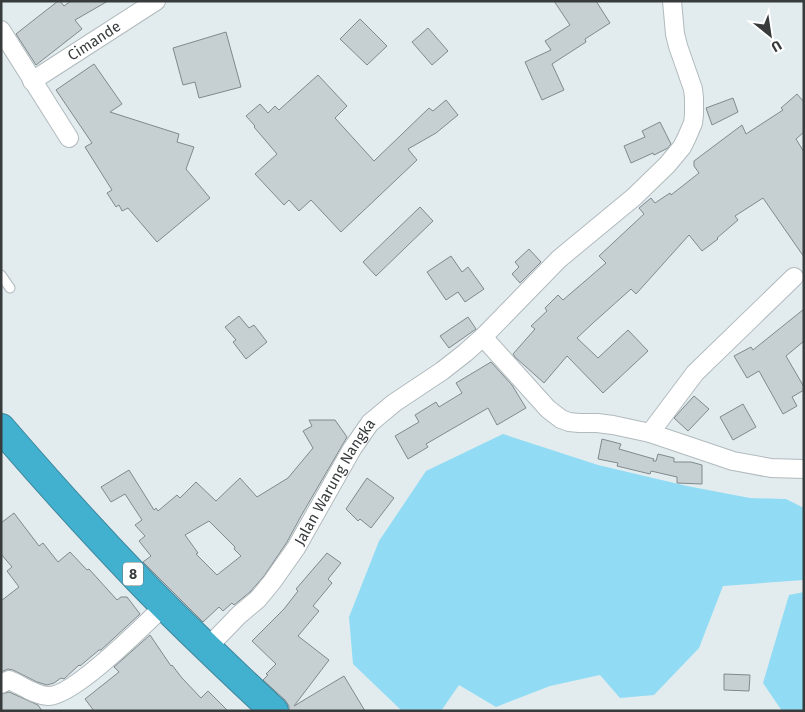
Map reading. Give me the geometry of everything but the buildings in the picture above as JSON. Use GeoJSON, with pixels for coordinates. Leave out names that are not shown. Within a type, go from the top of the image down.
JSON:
{"type":"FeatureCollection","features":[{"type":"Feature","properties":{"kind":"highway","name":"8"},"geometry":{"type":"LineString","coordinates":[[1,428],[70,507],[137,579],[274,711]]}},
{"type":"Feature","properties":{"kind":"street","name":"Cimande"},"geometry":{"type":"LineString","coordinates":[[32,81],[156,1]]}},
{"type":"Feature","properties":{"kind":"street","name":"Jalan Warung Nangka"},"geometry":{"type":"LineString","coordinates":[[207,648],[272,582],[296,548],[352,449],[370,423],[394,403],[455,362],[483,337],[559,259],[623,206],[667,165],[688,138],[693,123],[694,98],[691,82],[675,34],[672,1]]}},
{"type":"Feature","properties":{"kind":"street"},"geometry":{"type":"LineString","coordinates":[[1,30],[69,138]]}},
{"type":"Feature","properties":{"kind":"street"},"geometry":{"type":"LineString","coordinates":[[650,433],[695,373],[794,277]]}},
{"type":"Feature","properties":{"kind":"street"},"geometry":{"type":"LineString","coordinates":[[483,337],[548,409],[561,419],[574,423],[613,425],[650,433],[733,461],[771,468],[804,469]]}},
{"type":"Feature","properties":{"kind":"street"},"geometry":{"type":"LineString","coordinates":[[1,684],[11,680],[41,695],[51,696],[61,693],[108,658],[164,606]]}},
{"type":"Feature","properties":{"kind":"lane"},"geometry":{"type":"LineString","coordinates":[[1,274],[10,288]]}},
{"type":"Feature","properties":{"kind":"shaded area"},"geometry":{"type":"Polygon","coordinates":[[[503,434],[598,465],[687,486],[750,498],[786,499],[804,508],[804,580],[723,586],[699,648],[654,695],[620,698],[600,675],[550,686],[496,707],[459,685],[441,711],[402,711],[353,664],[349,617],[379,541],[426,471],[503,434]]]}},
{"type":"Feature","properties":{"kind":"shaded area"},"geometry":{"type":"Polygon","coordinates":[[[804,592],[804,711],[782,711],[763,683],[789,595],[804,592]]]}}]}
